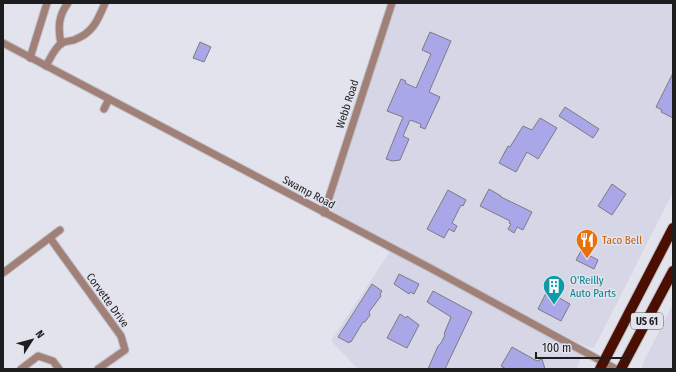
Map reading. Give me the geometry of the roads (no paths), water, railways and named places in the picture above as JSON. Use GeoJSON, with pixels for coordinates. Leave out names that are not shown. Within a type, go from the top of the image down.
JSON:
{"type":"FeatureCollection","features":[{"type":"Feature","properties":{"kind":"highway","name":"US 61"},"geometry":{"type":"LineString","coordinates":[[605,366],[673,228]]}},
{"type":"Feature","properties":{"kind":"highway","name":"US 61"},"geometry":{"type":"LineString","coordinates":[[620,369],[673,271]]}},
{"type":"Feature","properties":{"kind":"street"},"geometry":{"type":"LineString","coordinates":[[30,58],[47,3]]}},
{"type":"Feature","properties":{"kind":"street"},"geometry":{"type":"LineString","coordinates":[[61,44],[58,29],[60,18],[68,3]]}},
{"type":"Feature","properties":{"kind":"street"},"geometry":{"type":"LineString","coordinates":[[46,66],[61,44],[90,31],[99,18],[105,3]]}},
{"type":"Feature","properties":{"kind":"street","name":"Webb Road"},"geometry":{"type":"LineString","coordinates":[[324,213],[392,3]]}},
{"type":"Feature","properties":{"kind":"street","name":"Swamp Road"},"geometry":{"type":"LineString","coordinates":[[3,43],[324,213],[605,366],[616,369]]}},
{"type":"Feature","properties":{"kind":"street"},"geometry":{"type":"LineString","coordinates":[[104,109],[109,99]]}},
{"type":"Feature","properties":{"kind":"street"},"geometry":{"type":"LineString","coordinates":[[3,273],[60,230]]}},
{"type":"Feature","properties":{"kind":"street","name":"Corvette Drive"},"geometry":{"type":"LineString","coordinates":[[50,238],[121,336],[125,350],[98,369]]}},
{"type":"Feature","properties":{"kind":"street"},"geometry":{"type":"LineString","coordinates":[[21,369],[38,356],[53,361],[59,369]]}},
{"type":"Feature","properties":{"kind":"place","name":"Taco Bell"},"geometry":{"type":"Point","coordinates":[587,260]}},
{"type":"Feature","properties":{"kind":"place","name":"O'Reilly Auto Parts"},"geometry":{"type":"Point","coordinates":[554,306]}}]}
